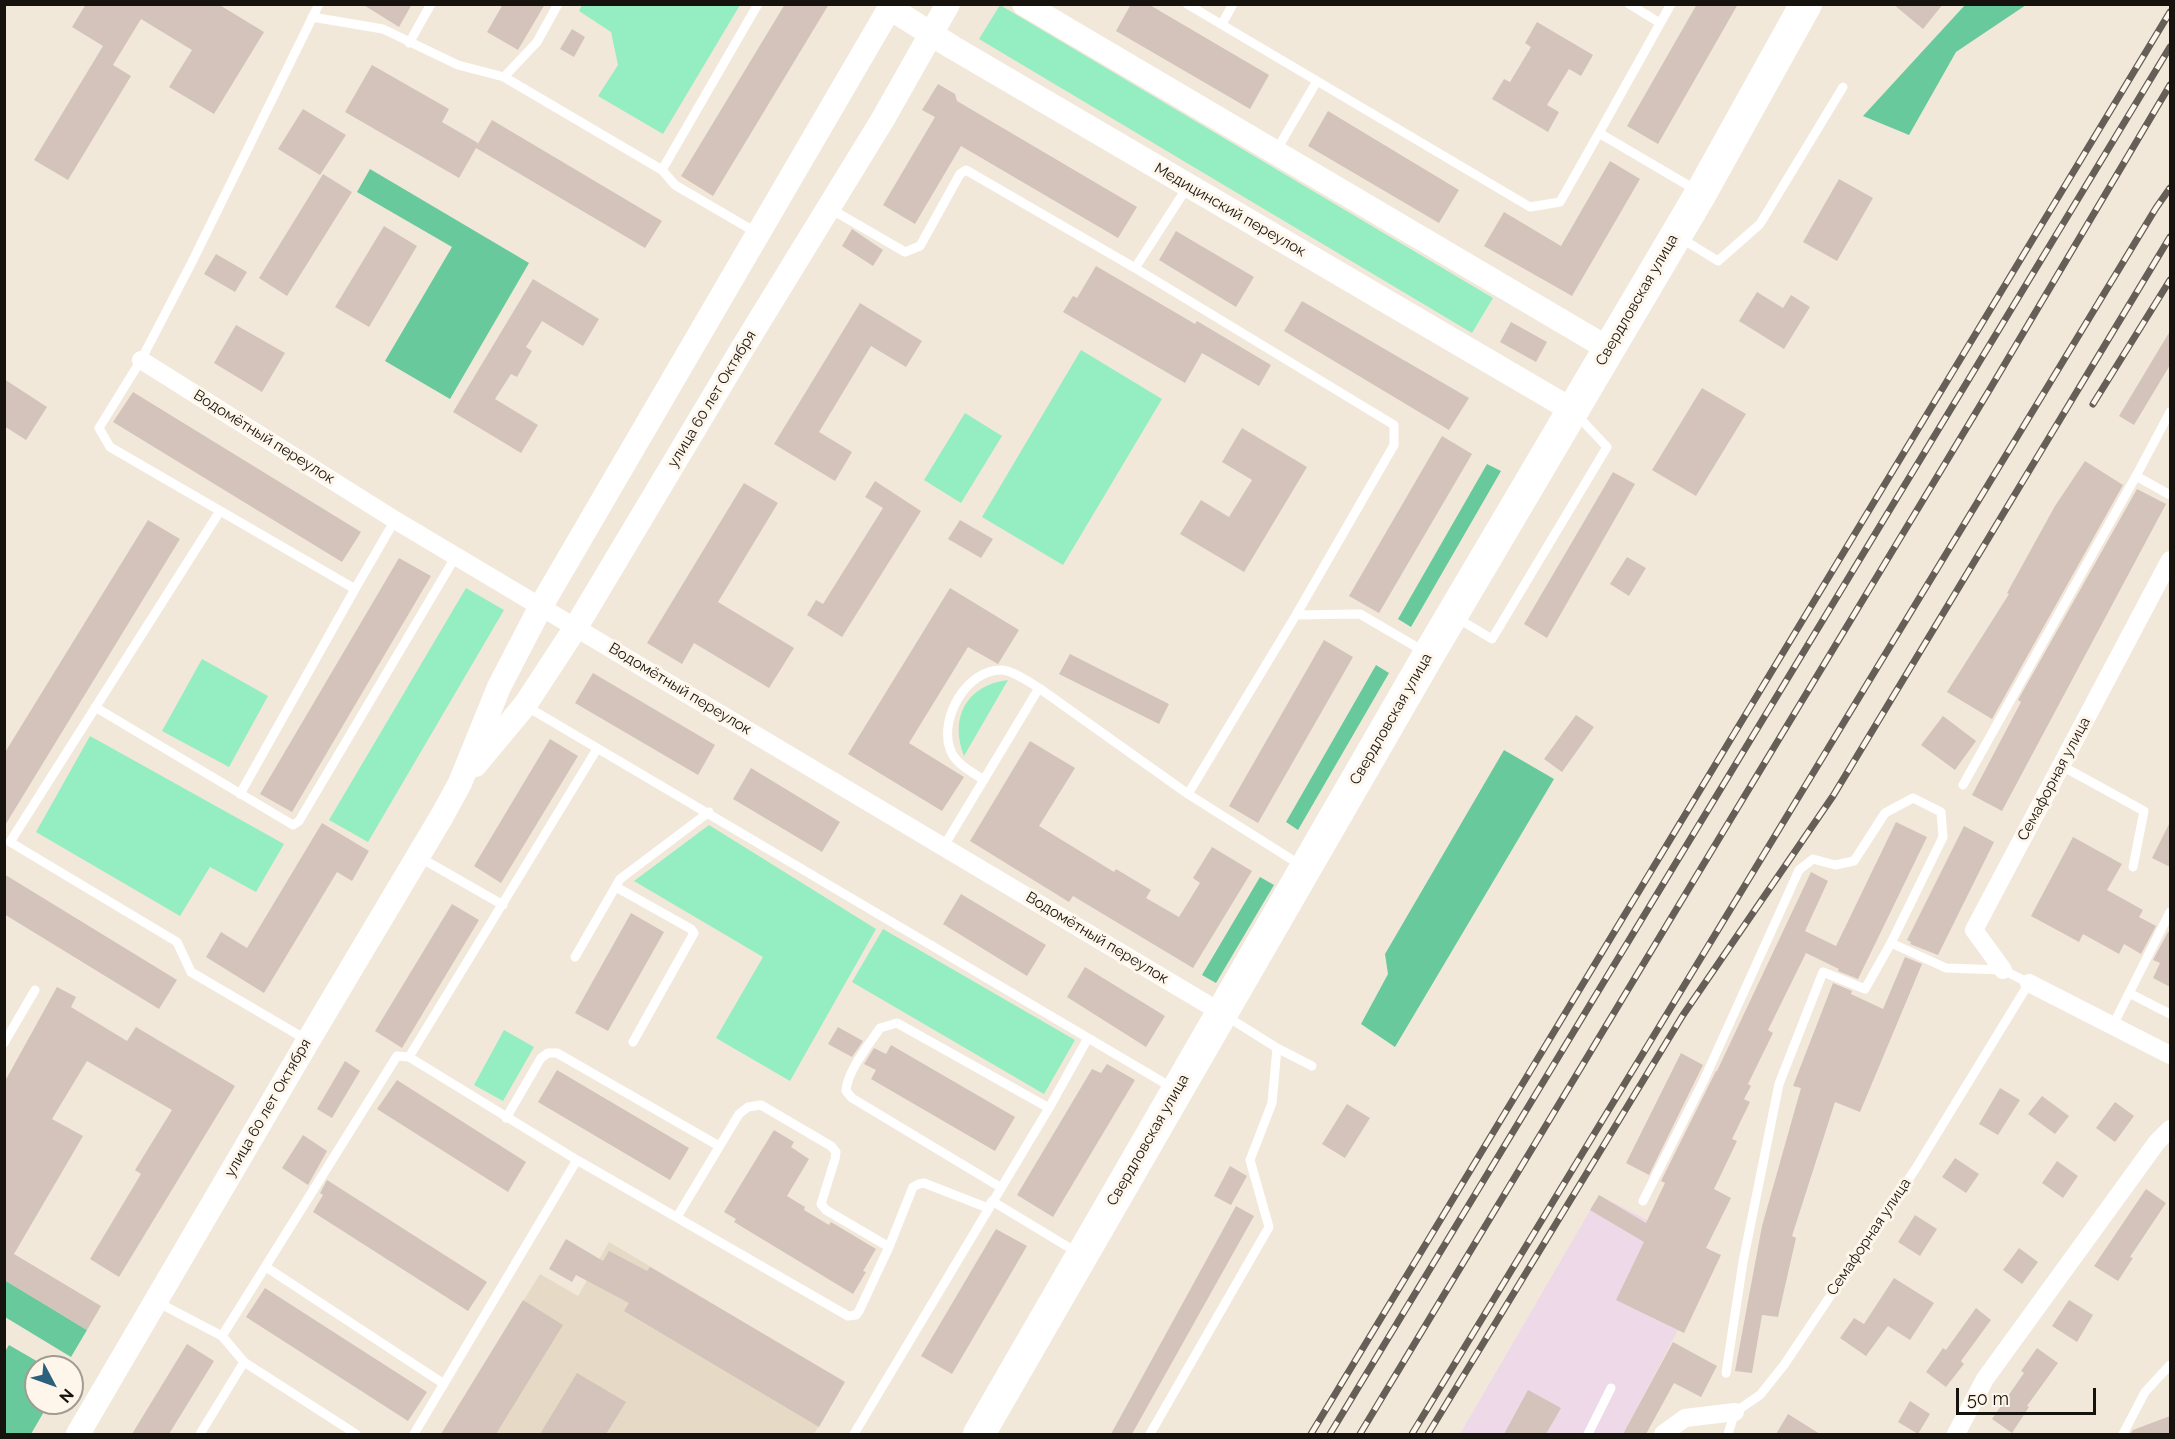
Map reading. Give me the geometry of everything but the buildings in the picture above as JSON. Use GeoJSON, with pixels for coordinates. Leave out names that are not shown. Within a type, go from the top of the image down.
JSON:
{"type":"FeatureCollection","features":[{"type":"Feature","properties":{"kind":"highway","name":"Свердловская улица"},"geometry":{"type":"LineString","coordinates":[[979,1434],[1429,654],[1701,193],[1806,4]]}},
{"type":"Feature","properties":{"kind":"main road","name":"улица 60 лет Октября"},"geometry":{"type":"LineString","coordinates":[[460,783],[525,705],[576,627],[883,119],[948,4]]}},
{"type":"Feature","properties":{"kind":"main road"},"geometry":{"type":"LineString","coordinates":[[1024,4],[1609,349]]}},
{"type":"Feature","properties":{"kind":"main road","name":"улица 60 лет Октября"},"geometry":{"type":"LineString","coordinates":[[78,1434],[460,783],[499,687],[541,606],[891,6]]}},
{"type":"Feature","properties":{"kind":"main road","name":"Медицинский переулок"},"geometry":{"type":"LineString","coordinates":[[891,6],[930,34],[1572,410]]}},
{"type":"Feature","properties":{"kind":"street","name":"Водомётный переулок"},"geometry":{"type":"LineString","coordinates":[[141,360],[395,520],[1222,1013]]}},
{"type":"Feature","properties":{"kind":"street","name":"Семафорная улица"},"geometry":{"type":"LineString","coordinates":[[2003,970],[1974,930],[2170,560]]}},
{"type":"Feature","properties":{"kind":"street","name":"Семафорная улица"},"geometry":{"type":"LineString","coordinates":[[2029,983],[2170,1055]]}},
{"type":"Feature","properties":{"kind":"street"},"geometry":{"type":"LineString","coordinates":[[1956,1434],[1985,1379],[2157,1142],[2170,1129]]}},
{"type":"Feature","properties":{"kind":"street","name":"Семафорная улица"},"geometry":{"type":"LineString","coordinates":[[1663,1434],[1685,1418],[1735,1412]]}},
{"type":"Feature","properties":{"kind":"lane"},"geometry":{"type":"LineString","coordinates":[[319,4],[192,262],[141,360],[99,428],[110,447],[355,589]]}},
{"type":"Feature","properties":{"kind":"lane"},"geometry":{"type":"LineString","coordinates":[[409,43],[431,4]]}},
{"type":"Feature","properties":{"kind":"lane"},"geometry":{"type":"LineString","coordinates":[[504,76],[537,42],[558,4]]}},
{"type":"Feature","properties":{"kind":"lane"},"geometry":{"type":"LineString","coordinates":[[662,170],[758,4]]}},
{"type":"Feature","properties":{"kind":"lane"},"geometry":{"type":"LineString","coordinates":[[1188,4],[1530,207],[1560,202],[1671,4]]}},
{"type":"Feature","properties":{"kind":"lane"},"geometry":{"type":"LineString","coordinates":[[1222,24],[1233,4]]}},
{"type":"Feature","properties":{"kind":"lane"},"geometry":{"type":"LineString","coordinates":[[1629,4],[1660,23]]}},
{"type":"Feature","properties":{"kind":"lane"},"geometry":{"type":"LineString","coordinates":[[312,17],[383,29],[458,65],[504,76],[662,170],[675,185],[758,234]]}},
{"type":"Feature","properties":{"kind":"lane"},"geometry":{"type":"LineString","coordinates":[[1274,153],[1317,81]]}},
{"type":"Feature","properties":{"kind":"lane"},"geometry":{"type":"LineString","coordinates":[[1675,234],[1718,261],[1760,224],[1843,87]]}},
{"type":"Feature","properties":{"kind":"lane"},"geometry":{"type":"LineString","coordinates":[[1599,133],[1701,193]]}},
{"type":"Feature","properties":{"kind":"lane"},"geometry":{"type":"LineString","coordinates":[[829,208],[905,252],[920,246],[960,174],[966,170],[1135,268],[1394,425],[1394,445],[1296,615],[1188,794]]}},
{"type":"Feature","properties":{"kind":"lane"},"geometry":{"type":"LineString","coordinates":[[1135,268],[1189,186]]}},
{"type":"Feature","properties":{"kind":"lane"},"geometry":{"type":"LineString","coordinates":[[1452,615],[1492,639],[1607,447],[1572,410]]}},
{"type":"Feature","properties":{"kind":"lane"},"geometry":{"type":"LineString","coordinates":[[1963,785],[2170,412]]}},
{"type":"Feature","properties":{"kind":"lane"},"geometry":{"type":"LineString","coordinates":[[2136,476],[2170,495]]}},
{"type":"Feature","properties":{"kind":"lane"},"geometry":{"type":"LineString","coordinates":[[220,511],[10,842],[177,942],[191,972],[308,1041]]}},
{"type":"Feature","properties":{"kind":"lane"},"geometry":{"type":"LineString","coordinates":[[240,794],[395,520]]}},
{"type":"Feature","properties":{"kind":"lane"},"geometry":{"type":"LineString","coordinates":[[95,707],[293,825],[298,822],[456,556]]}},
{"type":"Feature","properties":{"kind":"lane"},"geometry":{"type":"LineString","coordinates":[[1296,615],[1360,614],[1429,654]]}},
{"type":"Feature","properties":{"kind":"lane"},"geometry":{"type":"LineString","coordinates":[[984,780],[960,764],[950,750],[947,733],[951,711],[966,689],[983,674],[1003,670],[1039,688],[1188,794],[1305,868]]}},
{"type":"Feature","properties":{"kind":"lane"},"geometry":{"type":"LineString","coordinates":[[944,846],[1039,688]]}},
{"type":"Feature","properties":{"kind":"lane"},"geometry":{"type":"LineString","coordinates":[[525,705],[1177,1090]]}},
{"type":"Feature","properties":{"kind":"lane"},"geometry":{"type":"LineString","coordinates":[[409,1058],[597,749]]}},
{"type":"Feature","properties":{"kind":"lane"},"geometry":{"type":"LineString","coordinates":[[2062,766],[2144,811],[2133,867]]}},
{"type":"Feature","properties":{"kind":"lane"},"geometry":{"type":"LineString","coordinates":[[1643,1201],[1702,1082],[1799,870],[1813,859],[1835,865],[1854,861],[1885,813],[1913,798],[1941,812],[1943,837],[1891,943],[1865,989],[1823,972],[1779,1083],[1743,1262],[1726,1372]]}},
{"type":"Feature","properties":{"kind":"lane"},"geometry":{"type":"LineString","coordinates":[[574,957],[620,879],[709,812]]}},
{"type":"Feature","properties":{"kind":"lane"},"geometry":{"type":"LineString","coordinates":[[417,856],[502,905]]}},
{"type":"Feature","properties":{"kind":"lane"},"geometry":{"type":"LineString","coordinates":[[616,887],[694,933],[633,1042]]}},
{"type":"Feature","properties":{"kind":"lane"},"geometry":{"type":"LineString","coordinates":[[2113,1026],[2170,912]]}},
{"type":"Feature","properties":{"kind":"lane"},"geometry":{"type":"LineString","coordinates":[[1891,943],[1946,968],[2003,970]]}},
{"type":"Feature","properties":{"kind":"lane","name":"Семафорная улица"},"geometry":{"type":"LineString","coordinates":[[1735,1412],[1760,1395],[1784,1365],[1916,1168],[2029,983],[2003,970]]}},
{"type":"Feature","properties":{"kind":"lane"},"geometry":{"type":"LineString","coordinates":[[4,1043],[35,990]]}},
{"type":"Feature","properties":{"kind":"lane"},"geometry":{"type":"LineString","coordinates":[[2129,993],[2170,1014]]}},
{"type":"Feature","properties":{"kind":"lane"},"geometry":{"type":"LineString","coordinates":[[1222,1013],[1277,1048],[1312,1066]]}},
{"type":"Feature","properties":{"kind":"lane"},"geometry":{"type":"LineString","coordinates":[[1000,1187],[852,1098],[846,1091],[846,1082],[866,1048],[880,1028],[897,1023],[1049,1108]]}},
{"type":"Feature","properties":{"kind":"lane"},"geometry":{"type":"LineString","coordinates":[[854,1434],[1049,1108],[1088,1038]]}},
{"type":"Feature","properties":{"kind":"lane"},"geometry":{"type":"LineString","coordinates":[[1150,1434],[1269,1227],[1250,1160],[1272,1103],[1277,1048]]}},
{"type":"Feature","properties":{"kind":"lane"},"geometry":{"type":"LineString","coordinates":[[506,1118],[541,1058],[548,1053],[557,1053],[719,1146]]}},
{"type":"Feature","properties":{"kind":"lane"},"geometry":{"type":"LineString","coordinates":[[222,1336],[397,1056],[409,1058],[506,1118],[848,1316],[856,1316],[859,1311],[889,1247],[913,1187],[919,1184],[924,1183],[990,1204],[1081,1256]]}},
{"type":"Feature","properties":{"kind":"lane"},"geometry":{"type":"LineString","coordinates":[[678,1217],[739,1114],[748,1107],[754,1106],[767,1108],[831,1146],[836,1152],[835,1159],[821,1204],[826,1210],[889,1247]]}},
{"type":"Feature","properties":{"kind":"lane"},"geometry":{"type":"LineString","coordinates":[[414,1434],[578,1160]]}},
{"type":"Feature","properties":{"kind":"lane"},"geometry":{"type":"LineString","coordinates":[[266,1267],[444,1384]]}},
{"type":"Feature","properties":{"kind":"lane"},"geometry":{"type":"LineString","coordinates":[[156,1301],[222,1336],[244,1362],[356,1434]]}},
{"type":"Feature","properties":{"kind":"lane"},"geometry":{"type":"LineString","coordinates":[[200,1434],[244,1362]]}},
{"type":"Feature","properties":{"kind":"lane"},"geometry":{"type":"LineString","coordinates":[[2123,1434],[2145,1392],[2170,1365]]}},
{"type":"Feature","properties":{"kind":"lane"},"geometry":{"type":"LineString","coordinates":[[1588,1434],[1611,1388]]}},
{"type":"Feature","properties":{"kind":"lane"},"geometry":{"type":"LineString","coordinates":[[1728,1434],[1735,1412]]}},
{"type":"Feature","properties":{"kind":"shaded area"},"geometry":{"type":"Polygon","coordinates":[[[1599,1195],[1653,1223],[1665,1324],[1678,1330],[1623,1434],[1460,1434],[1599,1195]]]}},
{"type":"Feature","properties":{"kind":"shaded area"},"geometry":{"type":"Polygon","coordinates":[[[609,1242],[845,1382],[814,1434],[441,1434],[540,1274],[578,1296],[609,1242]]]}},
{"type":"Feature","properties":{"kind":"green space"},"geometry":{"type":"Polygon","coordinates":[[[740,4],[663,134],[598,96],[618,65],[611,32],[579,11],[582,5],[740,4]]]}},
{"type":"Feature","properties":{"kind":"green space"},"geometry":{"type":"Polygon","coordinates":[[[1000,5],[1493,298],[1472,333],[979,39],[1000,5]]]}},
{"type":"Feature","properties":{"kind":"green space"},"geometry":{"type":"Polygon","coordinates":[[[1965,5],[2026,5],[1956,52],[1909,135],[1863,116],[1965,5]]]}},
{"type":"Feature","properties":{"kind":"green space"},"geometry":{"type":"Polygon","coordinates":[[[370,169],[529,263],[450,399],[385,361],[452,247],[357,192],[370,169]]]}},
{"type":"Feature","properties":{"kind":"green space"},"geometry":{"type":"Polygon","coordinates":[[[1081,350],[1162,399],[1063,565],[982,517],[1081,350]]]}},
{"type":"Feature","properties":{"kind":"green space"},"geometry":{"type":"Polygon","coordinates":[[[965,413],[1002,436],[961,503],[924,480],[965,413]]]}},
{"type":"Feature","properties":{"kind":"green space"},"geometry":{"type":"Polygon","coordinates":[[[1487,464],[1501,471],[1411,627],[1398,619],[1487,464]]]}},
{"type":"Feature","properties":{"kind":"green space"},"geometry":{"type":"Polygon","coordinates":[[[466,588],[504,610],[368,842],[329,820],[466,588]]]}},
{"type":"Feature","properties":{"kind":"green space"},"geometry":{"type":"Polygon","coordinates":[[[202,659],[268,696],[229,767],[162,731],[202,659]]]}},
{"type":"Feature","properties":{"kind":"green space"},"geometry":{"type":"Polygon","coordinates":[[[1376,665],[1389,673],[1298,830],[1286,822],[1376,665]]]}},
{"type":"Feature","properties":{"kind":"green space"},"geometry":{"type":"Polygon","coordinates":[[[1008,680],[964,756],[959,728],[965,705],[982,688],[1008,680]]]}},
{"type":"Feature","properties":{"kind":"green space"},"geometry":{"type":"Polygon","coordinates":[[[90,736],[284,844],[256,892],[210,867],[180,916],[36,832],[90,736]]]}},
{"type":"Feature","properties":{"kind":"green space"},"geometry":{"type":"Polygon","coordinates":[[[1504,750],[1554,779],[1395,1047],[1361,1024],[1388,974],[1385,954],[1504,750]]]}},
{"type":"Feature","properties":{"kind":"green space"},"geometry":{"type":"Polygon","coordinates":[[[709,825],[876,929],[790,1081],[716,1038],[763,957],[634,881],[709,825]]]}},
{"type":"Feature","properties":{"kind":"green space"},"geometry":{"type":"Polygon","coordinates":[[[1260,877],[1274,885],[1216,983],[1202,975],[1260,877]]]}},
{"type":"Feature","properties":{"kind":"green space"},"geometry":{"type":"Polygon","coordinates":[[[883,929],[1075,1040],[1044,1094],[852,982],[883,929]]]}},
{"type":"Feature","properties":{"kind":"green space"},"geometry":{"type":"Polygon","coordinates":[[[504,1030],[534,1047],[503,1101],[474,1085],[504,1030]]]}},
{"type":"Feature","properties":{"kind":"green space"},"geometry":{"type":"Polygon","coordinates":[[[5,1280],[87,1330],[72,1355],[68,1355],[5,1317],[5,1280]]]}},
{"type":"Feature","properties":{"kind":"green space"},"geometry":{"type":"Polygon","coordinates":[[[9,1345],[26,1355],[24,1355],[24,1415],[42,1415],[31,1434],[5,1434],[4,1353],[9,1345]]]}},
{"type":"Feature","properties":{"kind":"railway"},"geometry":{"type":"LineString","coordinates":[[1311,1434],[2170,12]]}},
{"type":"Feature","properties":{"kind":"railway"},"geometry":{"type":"LineString","coordinates":[[1330,1434],[2170,47]]}},
{"type":"Feature","properties":{"kind":"railway"},"geometry":{"type":"LineString","coordinates":[[1360,1434],[1990,389],[2170,85]]}},
{"type":"Feature","properties":{"kind":"railway"},"geometry":{"type":"LineString","coordinates":[[1412,1434],[2170,188]]}},
{"type":"Feature","properties":{"kind":"railway"},"geometry":{"type":"LineString","coordinates":[[1428,1434],[1683,1015],[1833,796],[2170,237]]}},
{"type":"Feature","properties":{"kind":"railway"},"geometry":{"type":"LineString","coordinates":[[2093,404],[2170,280]]}}]}
